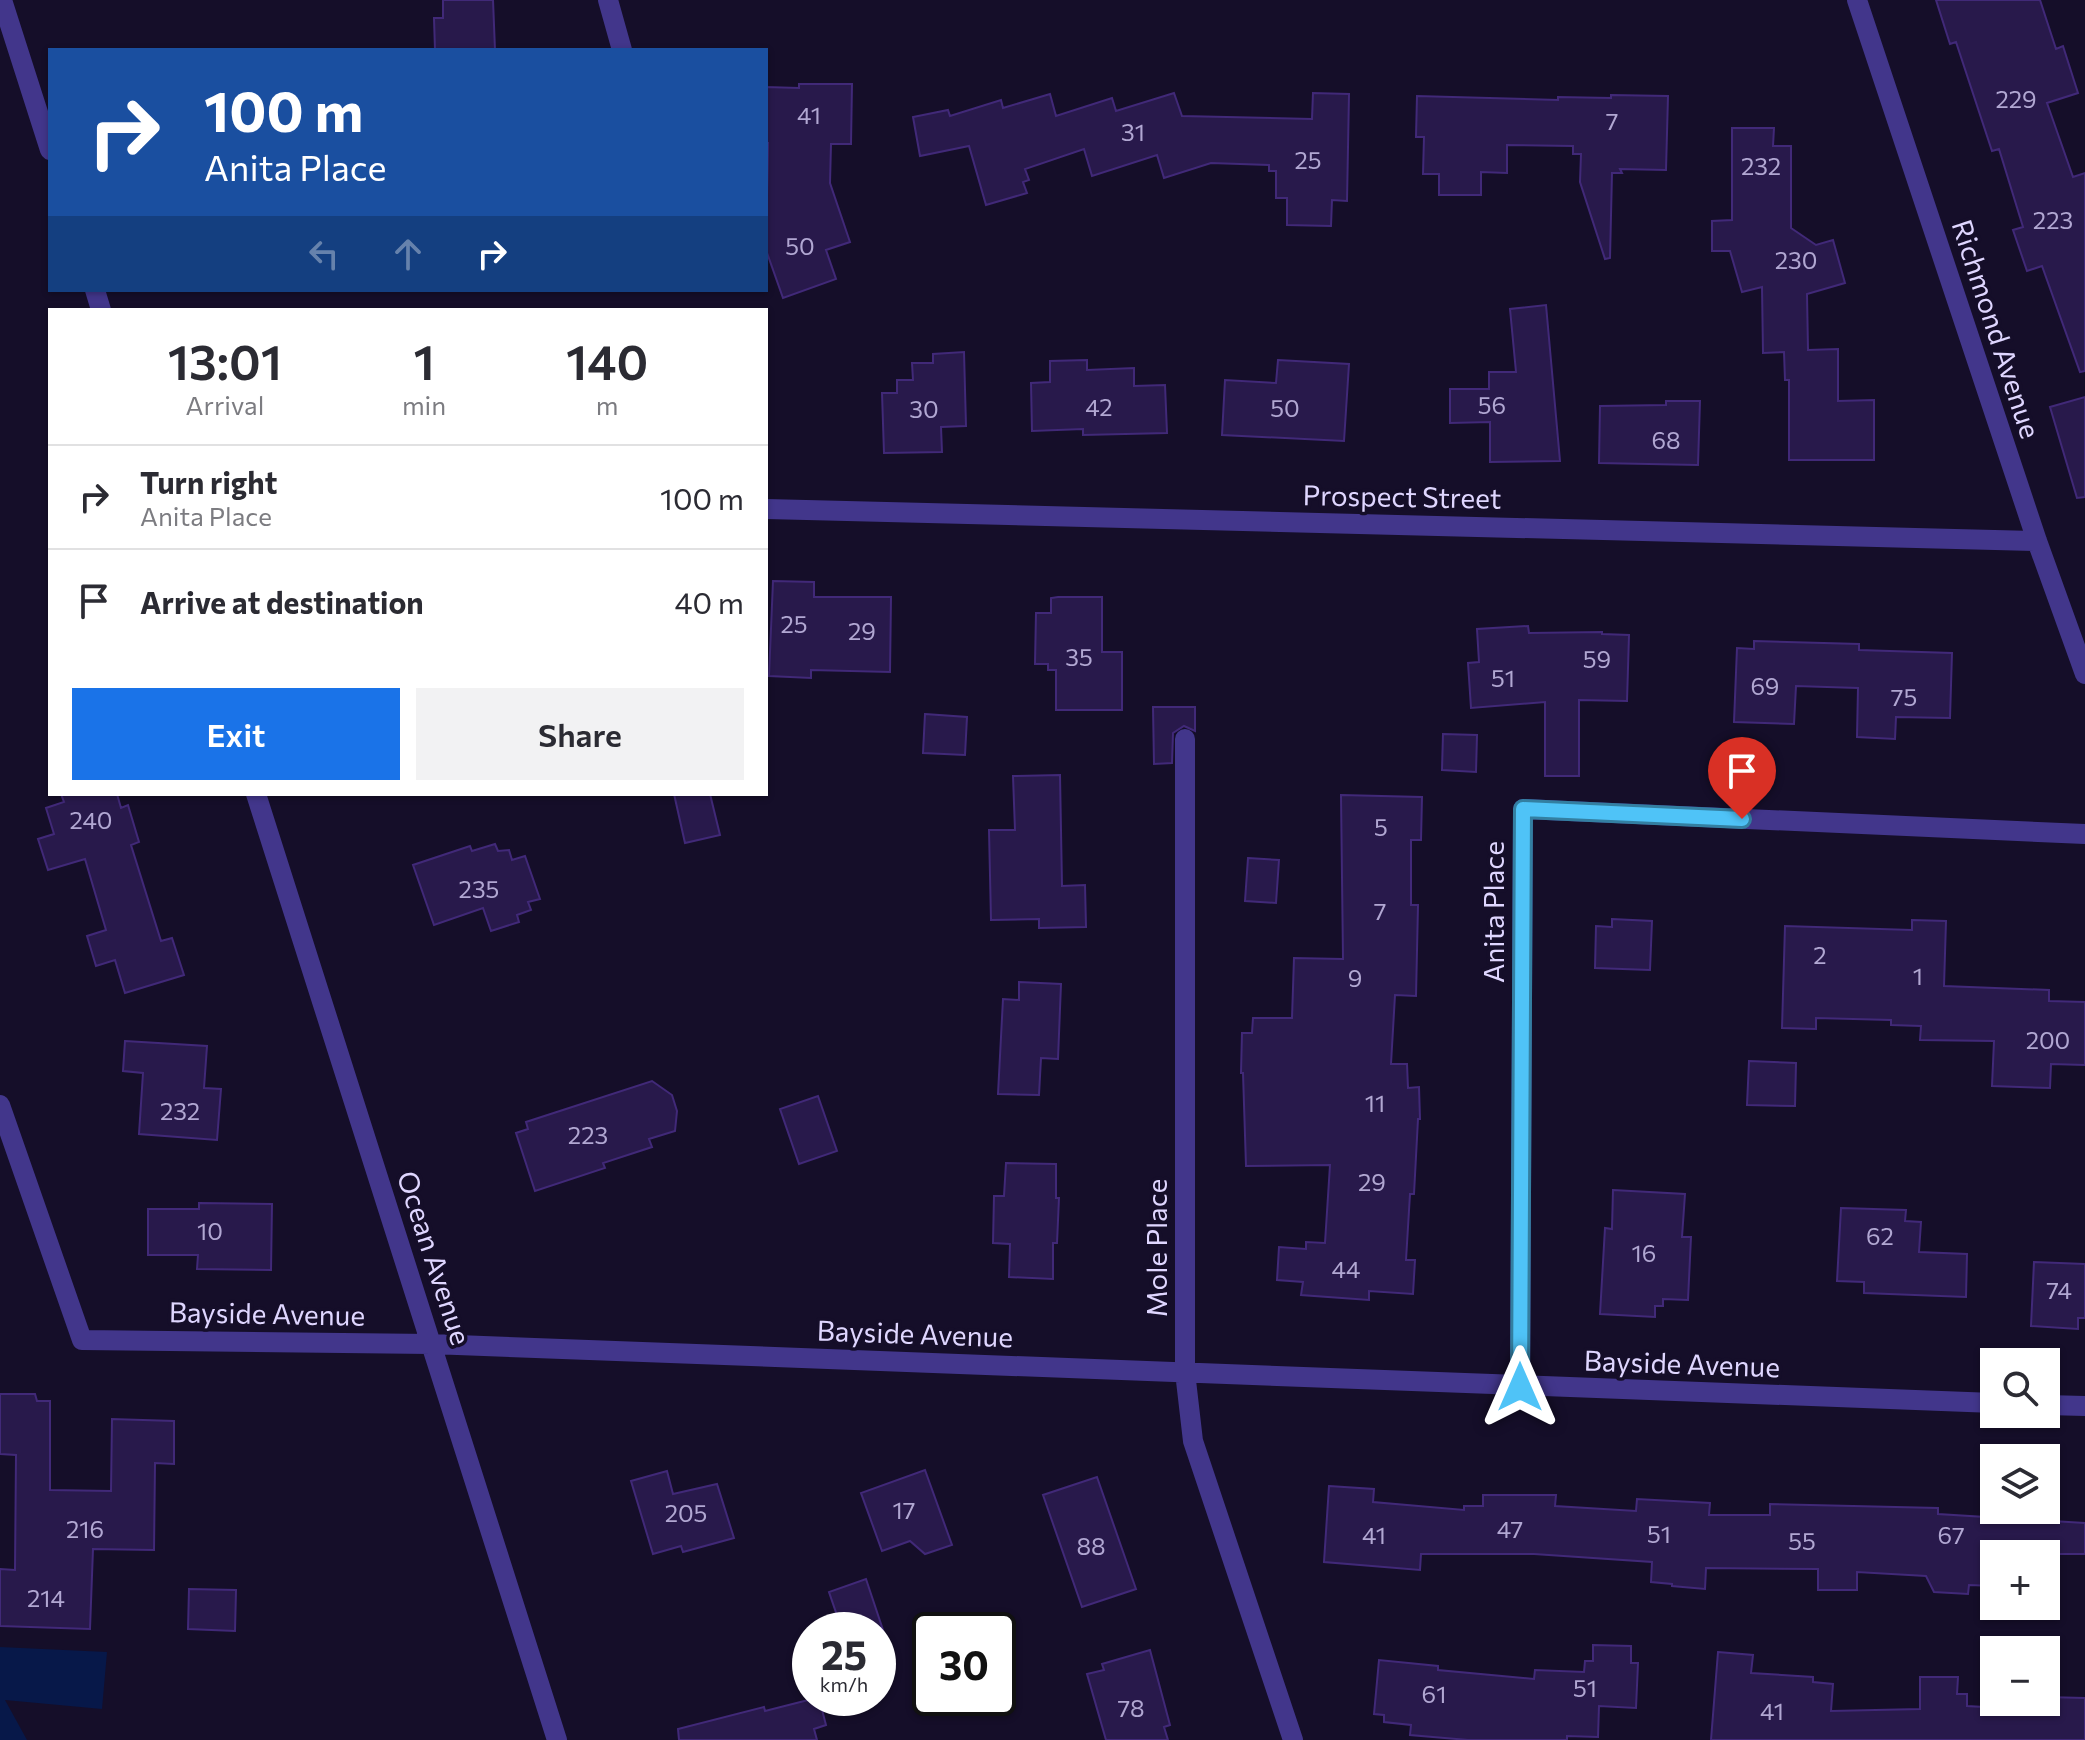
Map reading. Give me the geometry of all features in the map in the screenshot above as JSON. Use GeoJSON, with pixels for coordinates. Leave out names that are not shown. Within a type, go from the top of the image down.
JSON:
{"type":"FeatureCollection","features":[{"type":"Feature","properties":{"kind":"street"},"geometry":{"type":"LineString","coordinates":[[2,0],[48,144]]}},
{"type":"Feature","properties":{"kind":"street"},"geometry":{"type":"LineString","coordinates":[[608,0],[621,48]]}},
{"type":"Feature","properties":{"kind":"street","name":"Richmond Avenue"},"geometry":{"type":"LineString","coordinates":[[1857,0],[2037,541],[2085,674]]}},
{"type":"Feature","properties":{"kind":"street","name":"Prospect Street"},"geometry":{"type":"LineString","coordinates":[[768,509],[2037,541]]}},
{"type":"Feature","properties":{"kind":"street","name":"Mole Place"},"geometry":{"type":"LineString","coordinates":[[1185,739],[1185,1372],[1193,1441],[1293,1740]]}},
{"type":"Feature","properties":{"kind":"street","name":"Ocean Avenue"},"geometry":{"type":"LineString","coordinates":[[257,796],[557,1740]]}},
{"type":"Feature","properties":{"kind":"street","name":"Anita Place"},"geometry":{"type":"LineString","coordinates":[[1520,1387],[1523,809],[2085,834]]}},
{"type":"Feature","properties":{"kind":"street","name":"Bayside Avenue"},"geometry":{"type":"LineString","coordinates":[[0,1105],[82,1340],[431,1344],[1980,1403]]}},
{"type":"Feature","properties":{"kind":"street"},"geometry":{"type":"LineString","coordinates":[[2060,1405],[2085,1406]]}},
{"type":"Feature","properties":{"kind":"water"},"geometry":{"type":"Polygon","coordinates":[[[0,1647],[107,1652],[102,1709],[5,1700],[27,1740],[0,1740],[0,1647]]]}},
{"type":"Feature","properties":{"kind":"building"},"geometry":{"type":"Polygon","coordinates":[[[443,0],[493,0],[495,48],[435,48],[434,18],[443,18],[443,0]]]}},
{"type":"Feature","properties":{"kind":"building"},"geometry":{"type":"Polygon","coordinates":[[[1936,0],[2040,0],[2056,49],[2063,46],[2078,93],[2047,103],[2073,177],[2085,173],[2085,371],[2080,372],[2042,266],[2027,271],[2013,230],[2023,227],[1999,149],[1992,151],[1956,42],[1950,44],[1936,0]]]}},
{"type":"Feature","properties":{"kind":"building"},"geometry":{"type":"Polygon","coordinates":[[[799,84],[852,84],[851,144],[831,144],[830,183],[850,242],[826,250],[836,279],[783,298],[768,256],[768,87],[799,88],[799,84]]]}},
{"type":"Feature","properties":{"kind":"building"},"geometry":{"type":"Polygon","coordinates":[[[1174,93],[1182,116],[1312,119],[1313,93],[1349,94],[1347,201],[1332,200],[1331,226],[1287,225],[1287,198],[1276,198],[1276,171],[1269,171],[1269,165],[1211,163],[1164,178],[1157,155],[1092,176],[1084,149],[1025,169],[1029,180],[1023,182],[1027,193],[986,205],[969,146],[920,156],[913,117],[948,110],[950,116],[1001,100],[1003,108],[1050,94],[1056,116],[1112,98],[1116,111],[1174,93]]]}},
{"type":"Feature","properties":{"kind":"building"},"geometry":{"type":"Polygon","coordinates":[[[1611,95],[1668,96],[1666,170],[1620,169],[1622,173],[1612,173],[1610,258],[1605,259],[1580,182],[1581,154],[1573,154],[1573,146],[1507,145],[1507,173],[1481,172],[1481,195],[1439,195],[1439,174],[1423,174],[1424,137],[1416,137],[1417,96],[1558,100],[1558,97],[1611,98],[1611,95]]]}},
{"type":"Feature","properties":{"kind":"building"},"geometry":{"type":"Polygon","coordinates":[[[1732,128],[1774,128],[1773,146],[1791,146],[1791,228],[1816,245],[1833,240],[1845,283],[1807,294],[1808,350],[1838,349],[1838,401],[1874,400],[1874,460],[1789,460],[1789,380],[1785,380],[1784,352],[1763,353],[1762,287],[1742,292],[1730,251],[1712,251],[1712,221],[1732,220],[1732,128]]]}},
{"type":"Feature","properties":{"kind":"building"},"geometry":{"type":"Polygon","coordinates":[[[1546,305],[1560,461],[1490,462],[1490,422],[1450,423],[1450,389],[1489,389],[1489,372],[1516,372],[1510,309],[1546,305]]]}},
{"type":"Feature","properties":{"kind":"building"},"geometry":{"type":"Polygon","coordinates":[[[964,352],[966,426],[941,427],[942,452],[884,453],[882,393],[897,393],[897,380],[913,380],[912,363],[933,363],[933,354],[964,352]]]}},
{"type":"Feature","properties":{"kind":"building"},"geometry":{"type":"Polygon","coordinates":[[[1087,360],[1087,370],[1134,368],[1134,386],[1165,385],[1167,433],[1083,435],[1083,429],[1032,431],[1031,383],[1050,382],[1050,361],[1087,360]]]}},
{"type":"Feature","properties":{"kind":"building"},"geometry":{"type":"Polygon","coordinates":[[[1278,360],[1349,364],[1344,441],[1222,435],[1225,380],[1276,383],[1278,360]]]}},
{"type":"Feature","properties":{"kind":"building"},"geometry":{"type":"Polygon","coordinates":[[[2085,397],[2085,497],[2077,498],[2050,407],[2085,397]]]}},
{"type":"Feature","properties":{"kind":"building"},"geometry":{"type":"Polygon","coordinates":[[[1666,401],[1700,401],[1698,465],[1599,463],[1600,406],[1666,405],[1666,401]]]}},
{"type":"Feature","properties":{"kind":"building"},"geometry":{"type":"Polygon","coordinates":[[[773,581],[814,582],[814,597],[891,597],[890,672],[811,670],[811,678],[769,676],[773,581]]]}},
{"type":"Feature","properties":{"kind":"building"},"geometry":{"type":"Polygon","coordinates":[[[1102,597],[1102,652],[1122,652],[1122,710],[1056,710],[1056,670],[1048,670],[1048,664],[1035,664],[1036,613],[1051,613],[1051,598],[1102,597]]]}},
{"type":"Feature","properties":{"kind":"building"},"geometry":{"type":"Polygon","coordinates":[[[1528,626],[1529,633],[1602,632],[1629,635],[1627,701],[1579,700],[1579,776],[1545,776],[1545,702],[1471,708],[1468,663],[1479,662],[1477,629],[1528,626]]]}},
{"type":"Feature","properties":{"kind":"building"},"geometry":{"type":"Polygon","coordinates":[[[1754,641],[1859,644],[1859,650],[1952,653],[1950,718],[1896,717],[1895,739],[1857,737],[1858,688],[1796,686],[1794,724],[1734,722],[1737,648],[1754,649],[1754,641]]]}},
{"type":"Feature","properties":{"kind":"building"},"geometry":{"type":"Polygon","coordinates":[[[1153,707],[1195,707],[1195,731],[1184,726],[1173,733],[1172,763],[1154,764],[1153,707]]]}},
{"type":"Feature","properties":{"kind":"building"},"geometry":{"type":"Polygon","coordinates":[[[925,714],[967,717],[965,755],[923,753],[925,714]]]}},
{"type":"Feature","properties":{"kind":"building"},"geometry":{"type":"Polygon","coordinates":[[[1443,734],[1477,735],[1476,772],[1442,770],[1443,734]]]}},
{"type":"Feature","properties":{"kind":"building"},"geometry":{"type":"Polygon","coordinates":[[[1060,775],[1062,886],[1085,885],[1086,927],[1039,928],[1039,919],[991,920],[989,830],[1015,830],[1013,776],[1060,775]]]}},
{"type":"Feature","properties":{"kind":"building"},"geometry":{"type":"Polygon","coordinates":[[[1341,795],[1422,797],[1421,840],[1411,840],[1411,905],[1418,905],[1416,996],[1395,995],[1391,1064],[1407,1064],[1408,1088],[1419,1087],[1420,1119],[1414,1194],[1410,1194],[1406,1260],[1415,1260],[1413,1294],[1369,1291],[1369,1300],[1301,1295],[1303,1282],[1277,1280],[1279,1247],[1306,1249],[1306,1242],[1325,1243],[1330,1165],[1246,1166],[1242,1033],[1252,1033],[1253,1018],[1292,1018],[1294,958],[1343,959],[1341,795]]]}},
{"type":"Feature","properties":{"kind":"building"},"geometry":{"type":"Polygon","coordinates":[[[62,796],[118,796],[121,808],[128,805],[139,842],[131,845],[161,941],[172,938],[184,975],[125,993],[115,960],[96,966],[87,936],[106,930],[85,859],[48,870],[38,839],[54,834],[46,808],[64,802],[62,796]]]}},
{"type":"Feature","properties":{"kind":"building"},"geometry":{"type":"Polygon","coordinates":[[[674,796],[710,796],[720,835],[685,843],[674,796]]]}},
{"type":"Feature","properties":{"kind":"building"},"geometry":{"type":"Polygon","coordinates":[[[495,844],[498,851],[509,850],[512,860],[525,856],[540,899],[528,902],[531,910],[517,915],[519,922],[491,931],[483,908],[434,925],[413,865],[470,846],[472,851],[495,844]]]}},
{"type":"Feature","properties":{"kind":"building"},"geometry":{"type":"Polygon","coordinates":[[[1248,858],[1279,860],[1276,903],[1245,901],[1248,858]]]}},
{"type":"Feature","properties":{"kind":"building"},"geometry":{"type":"Polygon","coordinates":[[[1612,919],[1652,921],[1650,970],[1595,968],[1596,926],[1612,927],[1612,919]]]}},
{"type":"Feature","properties":{"kind":"building"},"geometry":{"type":"Polygon","coordinates":[[[1912,920],[1946,921],[1944,986],[2049,990],[2049,1001],[2085,1002],[2085,1065],[2051,1064],[2050,1088],[1992,1086],[1994,1041],[1920,1040],[1921,1026],[1891,1025],[1891,1020],[1816,1018],[1816,1029],[1782,1028],[1785,926],[1912,930],[1912,920]]]}},
{"type":"Feature","properties":{"kind":"building"},"geometry":{"type":"Polygon","coordinates":[[[1019,982],[1061,984],[1058,1059],[1041,1058],[1039,1095],[998,1094],[1003,999],[1019,1000],[1019,982]]]}},
{"type":"Feature","properties":{"kind":"building"},"geometry":{"type":"Polygon","coordinates":[[[125,1041],[207,1046],[204,1088],[221,1089],[217,1140],[139,1134],[143,1073],[123,1071],[125,1041]]]}},
{"type":"Feature","properties":{"kind":"building"},"geometry":{"type":"Polygon","coordinates":[[[1749,1061],[1796,1063],[1795,1106],[1747,1105],[1749,1061]]]}},
{"type":"Feature","properties":{"kind":"building"},"geometry":{"type":"Polygon","coordinates":[[[652,1081],[672,1095],[677,1111],[675,1131],[649,1139],[652,1147],[603,1163],[605,1168],[535,1191],[516,1133],[528,1129],[526,1122],[652,1081]]]}},
{"type":"Feature","properties":{"kind":"building"},"geometry":{"type":"Polygon","coordinates":[[[818,1096],[837,1151],[799,1164],[780,1109],[818,1096]]]}},
{"type":"Feature","properties":{"kind":"building"},"geometry":{"type":"Polygon","coordinates":[[[1006,1163],[1056,1164],[1056,1198],[1059,1198],[1057,1243],[1053,1243],[1053,1279],[1009,1277],[1010,1244],[993,1243],[994,1196],[1004,1196],[1006,1163]]]}},
{"type":"Feature","properties":{"kind":"building"},"geometry":{"type":"Polygon","coordinates":[[[1613,1190],[1685,1194],[1682,1237],[1691,1237],[1688,1300],[1663,1299],[1663,1306],[1655,1306],[1655,1317],[1600,1314],[1605,1228],[1612,1229],[1613,1190]]]}},
{"type":"Feature","properties":{"kind":"building"},"geometry":{"type":"Polygon","coordinates":[[[199,1203],[272,1204],[271,1270],[197,1269],[198,1255],[148,1255],[148,1209],[199,1209],[199,1203]]]}},
{"type":"Feature","properties":{"kind":"building"},"geometry":{"type":"Polygon","coordinates":[[[1841,1208],[1906,1210],[1905,1221],[1921,1222],[1919,1252],[1967,1254],[1966,1297],[1864,1293],[1864,1282],[1837,1281],[1841,1208]]]}},
{"type":"Feature","properties":{"kind":"building"},"geometry":{"type":"Polygon","coordinates":[[[2034,1262],[2085,1264],[2085,1318],[2078,1318],[2078,1329],[2031,1326],[2034,1262]]]}},
{"type":"Feature","properties":{"kind":"building"},"geometry":{"type":"Polygon","coordinates":[[[0,1394],[35,1394],[37,1401],[50,1401],[50,1490],[111,1491],[112,1419],[174,1421],[174,1464],[155,1463],[154,1550],[93,1549],[90,1629],[0,1626],[0,1569],[15,1570],[16,1455],[0,1454],[0,1394]]]}},
{"type":"Feature","properties":{"kind":"building"},"geometry":{"type":"Polygon","coordinates":[[[925,1470],[952,1545],[925,1554],[910,1541],[882,1551],[861,1493],[925,1470]]]}},
{"type":"Feature","properties":{"kind":"building"},"geometry":{"type":"Polygon","coordinates":[[[667,1471],[673,1494],[717,1484],[734,1538],[683,1552],[681,1546],[653,1554],[631,1481],[667,1471]]]}},
{"type":"Feature","properties":{"kind":"building"},"geometry":{"type":"Polygon","coordinates":[[[1097,1477],[1136,1589],[1082,1607],[1043,1495],[1097,1477]]]}},
{"type":"Feature","properties":{"kind":"building"},"geometry":{"type":"Polygon","coordinates":[[[1329,1486],[1374,1489],[1373,1502],[1464,1510],[1464,1506],[1483,1506],[1483,1495],[1556,1495],[1555,1506],[1636,1511],[1637,1499],[1710,1503],[1709,1515],[1770,1515],[1770,1504],[1938,1508],[1938,1514],[1980,1517],[1980,1524],[2085,1523],[2085,1554],[2060,1554],[2060,1540],[1980,1540],[1980,1585],[1969,1585],[1968,1594],[1934,1592],[1926,1576],[1857,1572],[1857,1590],[1818,1590],[1818,1569],[1706,1568],[1705,1589],[1672,1586],[1651,1582],[1652,1562],[1534,1554],[1421,1554],[1420,1570],[1324,1562],[1329,1486]]]}},
{"type":"Feature","properties":{"kind":"building"},"geometry":{"type":"Polygon","coordinates":[[[866,1579],[877,1612],[836,1612],[829,1592],[866,1579]]]}},
{"type":"Feature","properties":{"kind":"building"},"geometry":{"type":"Polygon","coordinates":[[[189,1589],[236,1590],[235,1631],[188,1629],[189,1589]]]}},
{"type":"Feature","properties":{"kind":"building"},"geometry":{"type":"Polygon","coordinates":[[[1593,1645],[1631,1646],[1631,1663],[1638,1663],[1636,1708],[1599,1706],[1598,1737],[1468,1740],[1410,1735],[1411,1725],[1384,1722],[1384,1715],[1374,1714],[1379,1660],[1438,1666],[1438,1670],[1534,1679],[1535,1670],[1584,1672],[1585,1661],[1593,1661],[1593,1645]]]}},
{"type":"Feature","properties":{"kind":"building"},"geometry":{"type":"Polygon","coordinates":[[[1150,1650],[1170,1725],[1164,1727],[1168,1740],[1106,1740],[1087,1674],[1104,1670],[1102,1664],[1150,1650]]]}},
{"type":"Feature","properties":{"kind":"building"},"geometry":{"type":"Polygon","coordinates":[[[1718,1652],[1753,1655],[1751,1673],[1813,1677],[1813,1682],[1833,1684],[1831,1711],[1920,1709],[1920,1677],[1958,1677],[1957,1694],[1967,1694],[1967,1706],[1980,1707],[1980,1716],[2060,1716],[2060,1697],[2085,1698],[2085,1740],[1711,1740],[1718,1652]]]}},
{"type":"Feature","properties":{"kind":"building"},"geometry":{"type":"Polygon","coordinates":[[[792,1704],[792,1716],[824,1716],[826,1725],[814,1729],[817,1740],[679,1740],[678,1729],[764,1707],[765,1711],[792,1704]]]}},
{"type":"Feature","properties":{"kind":"route"},"geometry":{"type":"LineString","coordinates":[[1520,1387],[1523,809],[1742,819]]}}]}
